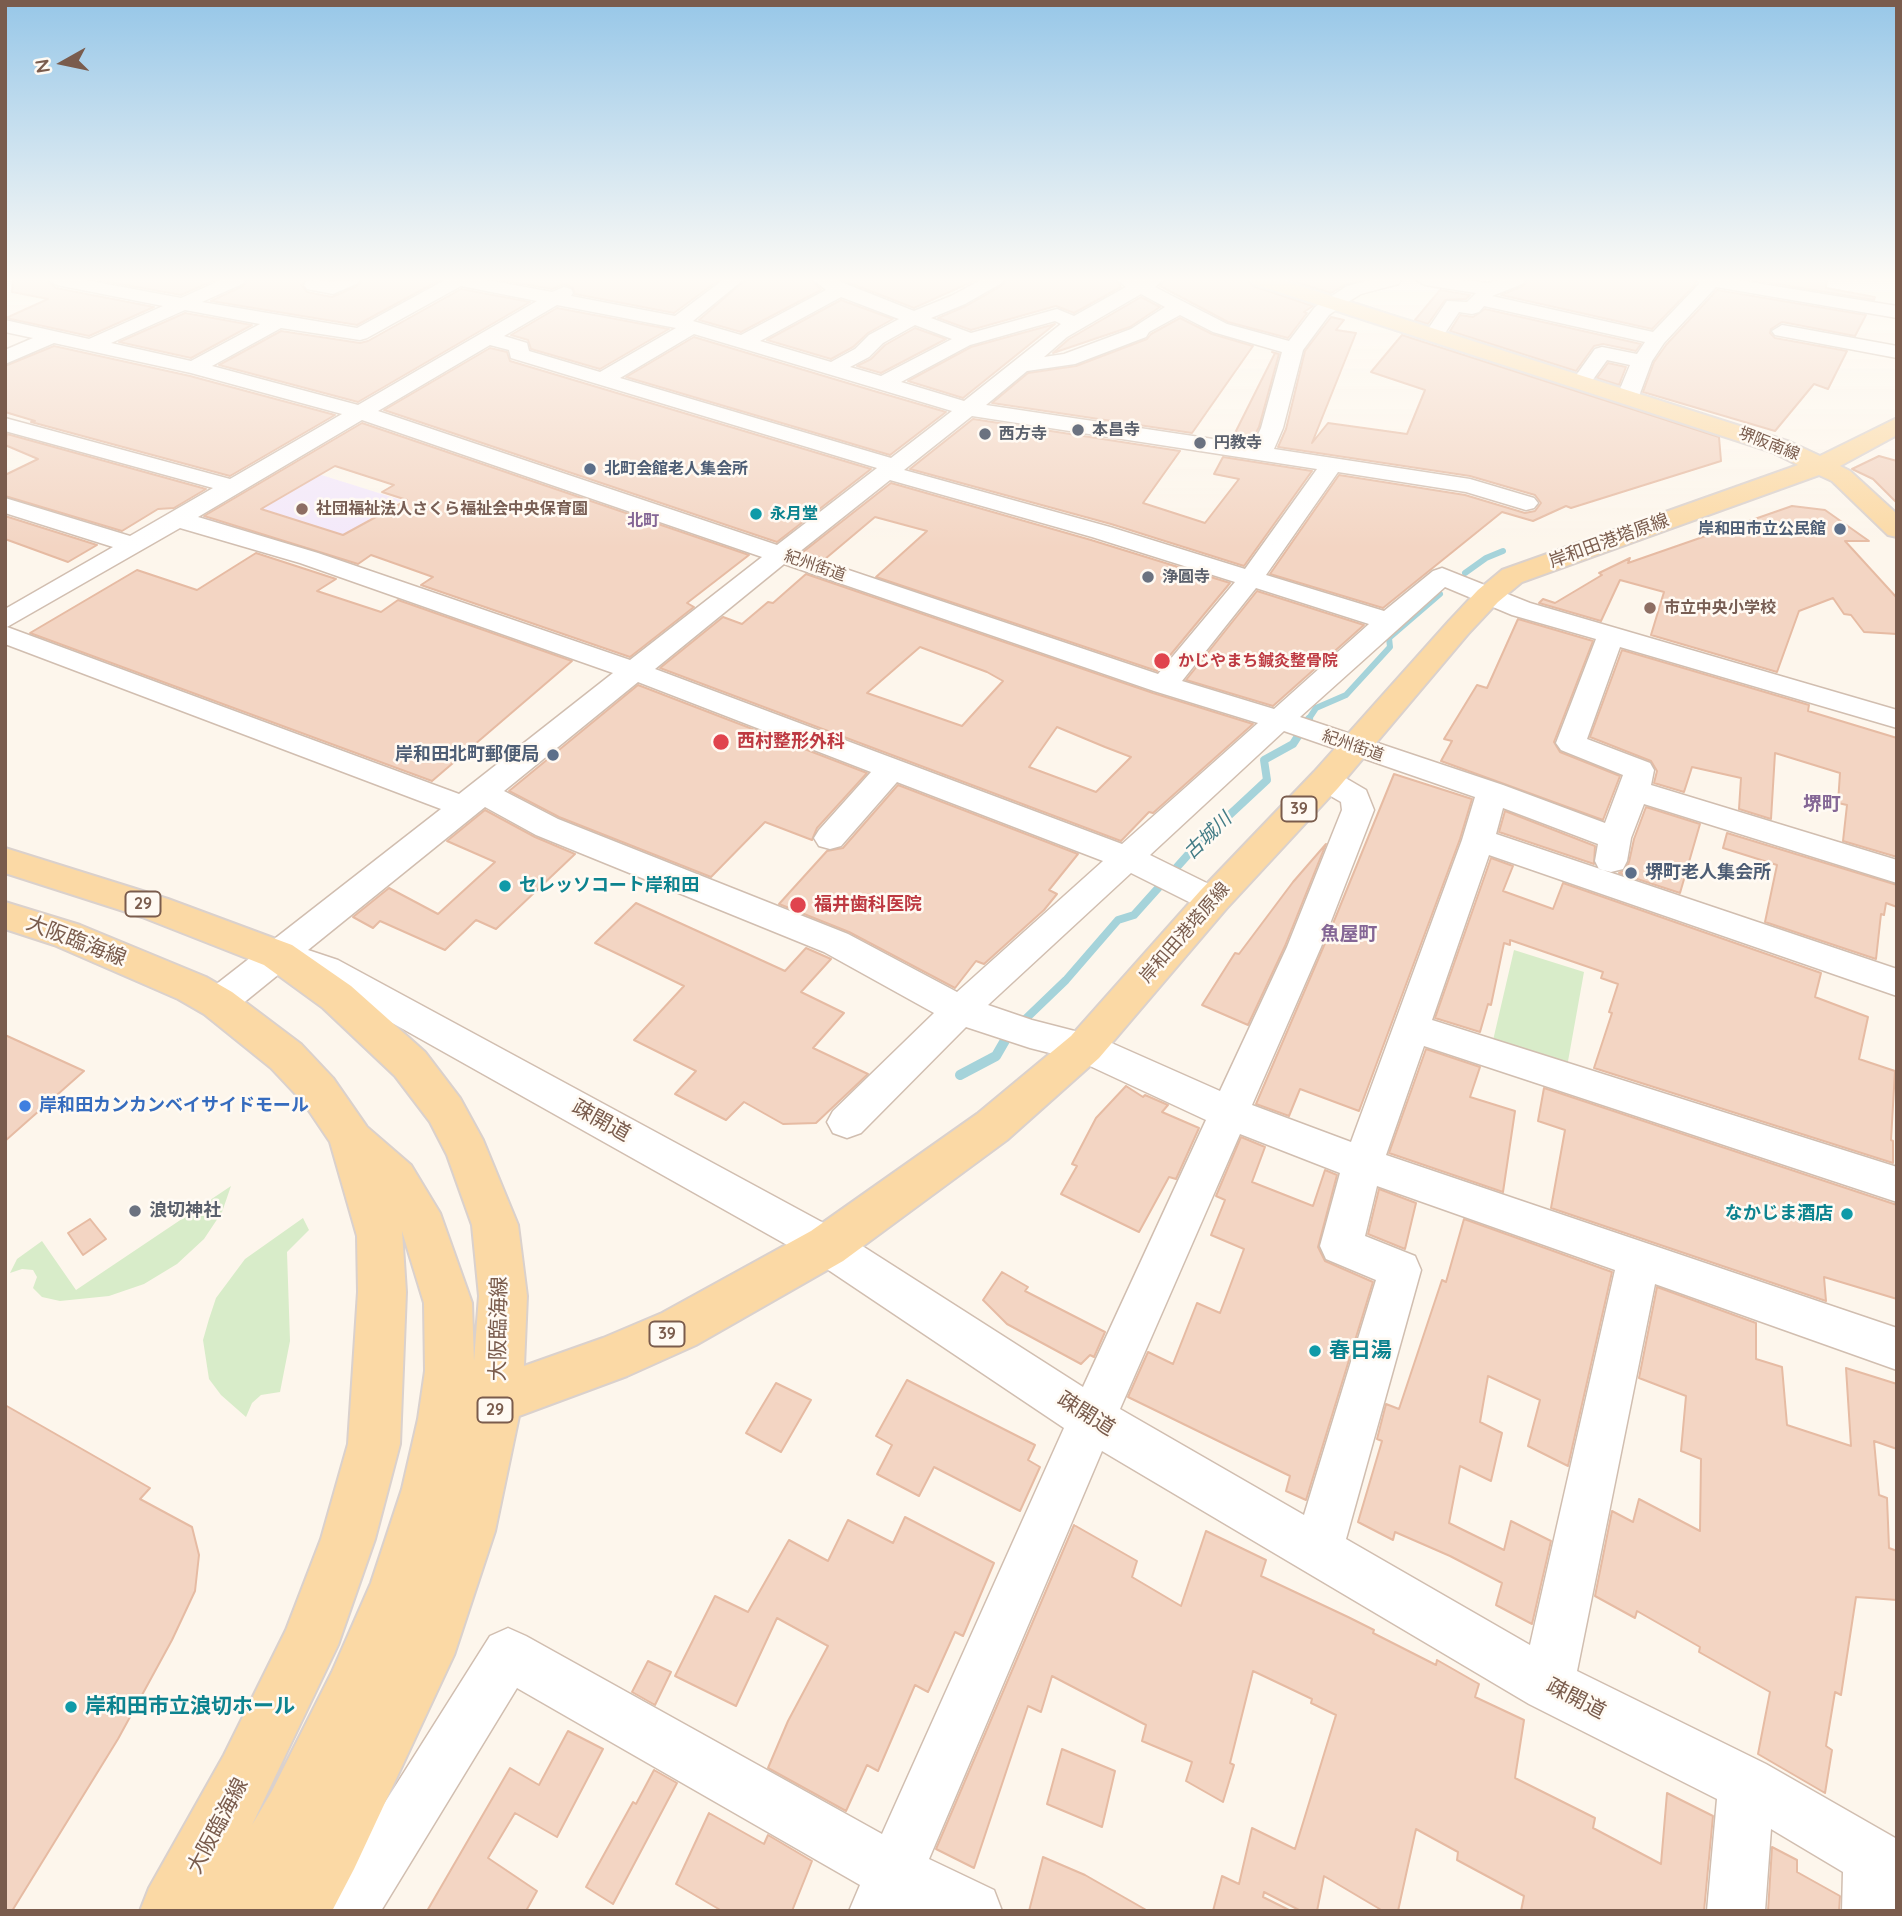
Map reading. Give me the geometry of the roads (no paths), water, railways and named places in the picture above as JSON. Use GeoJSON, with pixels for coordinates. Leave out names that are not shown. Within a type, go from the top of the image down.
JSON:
{"type":"FeatureCollection","features":[{"type":"Feature","properties":{"kind":"main road","name":"堺阪南線"},"geometry":{"type":"LineString","coordinates":[[1545,369],[1782,447],[1822,465],[1858,490],[1897,529]]}},
{"type":"Feature","properties":{"kind":"main road","name":"岸和田港塔原線"},"geometry":{"type":"LineString","coordinates":[[444,1419],[610,1359],[680,1329],[827,1246],[992,1126],[1085,1047],[1213,900],[1326,780],[1488,596],[1513,576],[1822,465],[1897,425]]}},
{"type":"Feature","properties":{"kind":"main road","name":"大阪臨海線"},"geometry":{"type":"LineString","coordinates":[[5,860],[155,908],[278,956],[337,997],[410,1064],[445,1110],[468,1153],[495,1225],[503,1296],[497,1399],[468,1531],[425,1655],[332,1847],[297,1911]]}},
{"type":"Feature","properties":{"kind":"main road","name":"大阪臨海線"},"geometry":{"type":"LineString","coordinates":[[5,915],[66,935],[192,988],[218,1003],[286,1056],[318,1090],[349,1135],[366,1183],[380,1236],[382,1306],[374,1444],[348,1539],[309,1645],[245,1776],[172,1911]]}},
{"type":"Feature","properties":{"kind":"main road"},"geometry":{"type":"LineString","coordinates":[[237,1911],[300,1801],[353,1693],[398,1587],[428,1489],[444,1419],[450,1371],[448,1303],[424,1227],[394,1179],[349,1135]]}},
{"type":"Feature","properties":{"kind":"street","name":"紀州街道"},"geometry":{"type":"LineString","coordinates":[[199,369],[360,412],[1164,685],[1492,792],[1615,838]]}},
{"type":"Feature","properties":{"kind":"street"},"geometry":{"type":"LineString","coordinates":[[5,620],[434,369]]}},
{"type":"Feature","properties":{"kind":"street"},"geometry":{"type":"LineString","coordinates":[[570,369],[1388,621]]}},
{"type":"Feature","properties":{"kind":"street"},"geometry":{"type":"LineString","coordinates":[[603,379],[618,369]]}},
{"type":"Feature","properties":{"kind":"street"},"geometry":{"type":"LineString","coordinates":[[838,369],[968,409],[1262,451],[1470,486],[1526,503]]}},
{"type":"Feature","properties":{"kind":"street"},"geometry":{"type":"LineString","coordinates":[[883,384],[910,369]]}},
{"type":"Feature","properties":{"kind":"street"},"geometry":{"type":"LineString","coordinates":[[218,1003],[781,554],[1018,369]]}},
{"type":"Feature","properties":{"kind":"street"},"geometry":{"type":"LineString","coordinates":[[1262,451],[1272,428],[1288,369]]}},
{"type":"Feature","properties":{"kind":"street"},"geometry":{"type":"LineString","coordinates":[[1582,381],[1590,369]]}},
{"type":"Feature","properties":{"kind":"street"},"geometry":{"type":"LineString","coordinates":[[1628,396],[1639,369]]}},
{"type":"Feature","properties":{"kind":"street"},"geometry":{"type":"LineString","coordinates":[[5,424],[231,486]]}},
{"type":"Feature","properties":{"kind":"street"},"geometry":{"type":"LineString","coordinates":[[1164,685],[1252,578],[1333,463]]}},
{"type":"Feature","properties":{"kind":"street"},"geometry":{"type":"LineString","coordinates":[[5,505],[133,545]]}},
{"type":"Feature","properties":{"kind":"street"},"geometry":{"type":"LineString","coordinates":[[177,519],[309,558],[634,671],[1153,870],[1213,900]]}},
{"type":"Feature","properties":{"kind":"street"},"geometry":{"type":"LineString","coordinates":[[846,1122],[960,1010],[1153,870],[1296,726],[1388,621],[1442,576],[1488,596],[1611,635],[1897,719]]}},
{"type":"Feature","properties":{"kind":"street"},"geometry":{"type":"LineString","coordinates":[[5,635],[447,800]]}},
{"type":"Feature","properties":{"kind":"street"},"geometry":{"type":"LineString","coordinates":[[1606,885],[1615,838],[1639,770],[1571,743],[1611,635]]}},
{"type":"Feature","properties":{"kind":"street"},"geometry":{"type":"LineString","coordinates":[[830,838],[891,769]]}},
{"type":"Feature","properties":{"kind":"street"},"geometry":{"type":"LineString","coordinates":[[886,1891],[1092,1419],[1304,947],[1358,810],[1355,797],[1326,780]]}},
{"type":"Feature","properties":{"kind":"street"},"geometry":{"type":"LineString","coordinates":[[1634,790],[1897,872]]}},
{"type":"Feature","properties":{"kind":"street"},"geometry":{"type":"LineString","coordinates":[[481,792],[547,827],[836,943],[960,1010],[1085,1047],[1229,1112],[1363,1164],[1897,1349]]}},
{"type":"Feature","properties":{"kind":"street"},"geometry":{"type":"LineString","coordinates":[[1318,1551],[1400,1270],[1341,1246],[1363,1164],[1409,1027],[1478,840],[1492,792]]}},
{"type":"Feature","properties":{"kind":"street"},"geometry":{"type":"LineString","coordinates":[[1478,840],[1897,983]]}},
{"type":"Feature","properties":{"kind":"street","name":"疎開道"},"geometry":{"type":"LineString","coordinates":[[278,956],[326,969],[827,1246],[1092,1419],[1548,1685],[1746,1784],[1880,1879]]}},
{"type":"Feature","properties":{"kind":"street"},"geometry":{"type":"LineString","coordinates":[[1409,1027],[1897,1185]]}},
{"type":"Feature","properties":{"kind":"street"},"geometry":{"type":"LineString","coordinates":[[1548,1685],[1639,1258]]}},
{"type":"Feature","properties":{"kind":"street"},"geometry":{"type":"LineString","coordinates":[[343,1911],[368,1881],[508,1654],[886,1891],[973,1911]]}},
{"type":"Feature","properties":{"kind":"street"},"geometry":{"type":"LineString","coordinates":[[1736,1911],[1746,1784]]}},
{"type":"Feature","properties":{"kind":"waterway","name":"古城川"},"geometry":{"type":"LineString","coordinates":[[1465,573],[1486,558],[1503,551]]}},
{"type":"Feature","properties":{"kind":"waterway","name":"古城川"},"geometry":{"type":"LineString","coordinates":[[1308,720],[1316,708],[1346,695],[1390,647],[1389,638],[1440,594]]}},
{"type":"Feature","properties":{"kind":"waterway","name":"古城川"},"geometry":{"type":"LineString","coordinates":[[1014,1030],[1066,980],[1118,920],[1134,915],[1194,848],[1267,780],[1264,760],[1293,744],[1309,719]]}},
{"type":"Feature","properties":{"kind":"waterway","name":"古城川"},"geometry":{"type":"LineString","coordinates":[[960,1075],[996,1056],[1007,1037],[1016,1029]]}},
{"type":"Feature","properties":{"kind":"place","name":"本昌寺"},"geometry":{"type":"Point","coordinates":[1078,430]}},
{"type":"Feature","properties":{"kind":"place","name":"西方寺"},"geometry":{"type":"Point","coordinates":[985,434]}},
{"type":"Feature","properties":{"kind":"place","name":"円教寺"},"geometry":{"type":"Point","coordinates":[1200,443]}},
{"type":"Feature","properties":{"kind":"place","name":"北町会館老人集会所"},"geometry":{"type":"Point","coordinates":[590,469]}},
{"type":"Feature","properties":{"kind":"place","name":"社団福祉法人さくら福祉会中央保育園"},"geometry":{"type":"Point","coordinates":[302,509]}},
{"type":"Feature","properties":{"kind":"place","name":"永月堂"},"geometry":{"type":"Point","coordinates":[756,514]}},
{"type":"Feature","properties":{"kind":"place","name":"岸和田市立公民館"},"geometry":{"type":"Point","coordinates":[1840,529]}},
{"type":"Feature","properties":{"kind":"place","name":"浄圓寺"},"geometry":{"type":"Point","coordinates":[1148,577]}},
{"type":"Feature","properties":{"kind":"place","name":"市立中央小学校"},"geometry":{"type":"Point","coordinates":[1650,608]}},
{"type":"Feature","properties":{"kind":"place","name":"かじやまち鍼灸整骨院"},"geometry":{"type":"Point","coordinates":[1162,661]}},
{"type":"Feature","properties":{"kind":"place","name":"西村整形外科"},"geometry":{"type":"Point","coordinates":[721,742]}},
{"type":"Feature","properties":{"kind":"place","name":"岸和田北町郵便局"},"geometry":{"type":"Point","coordinates":[553,755]}},
{"type":"Feature","properties":{"kind":"place","name":"堺町老人集会所"},"geometry":{"type":"Point","coordinates":[1631,873]}},
{"type":"Feature","properties":{"kind":"place","name":"セレッソコート岸和田"},"geometry":{"type":"Point","coordinates":[505,886]}},
{"type":"Feature","properties":{"kind":"place","name":"福井歯科医院"},"geometry":{"type":"Point","coordinates":[798,905]}},
{"type":"Feature","properties":{"kind":"place","name":"岸和田カンカンベイサイドモール"},"geometry":{"type":"Point","coordinates":[25,1106]}},
{"type":"Feature","properties":{"kind":"place","name":"浪切神社"},"geometry":{"type":"Point","coordinates":[135,1211]}},
{"type":"Feature","properties":{"kind":"place","name":"なかじま酒店"},"geometry":{"type":"Point","coordinates":[1847,1214]}},
{"type":"Feature","properties":{"kind":"place","name":"春日湯"},"geometry":{"type":"Point","coordinates":[1315,1351]}},
{"type":"Feature","properties":{"kind":"place","name":"岸和田市立浪切ホール"},"geometry":{"type":"Point","coordinates":[71,1707]}},
{"type":"Feature","properties":{"kind":"district","name":"北町"},"geometry":{"type":"Point","coordinates":[643,521]}},
{"type":"Feature","properties":{"kind":"district","name":"堺町"},"geometry":{"type":"Point","coordinates":[1822,804]}},
{"type":"Feature","properties":{"kind":"district","name":"魚屋町"},"geometry":{"type":"Point","coordinates":[1349,934]}}]}
